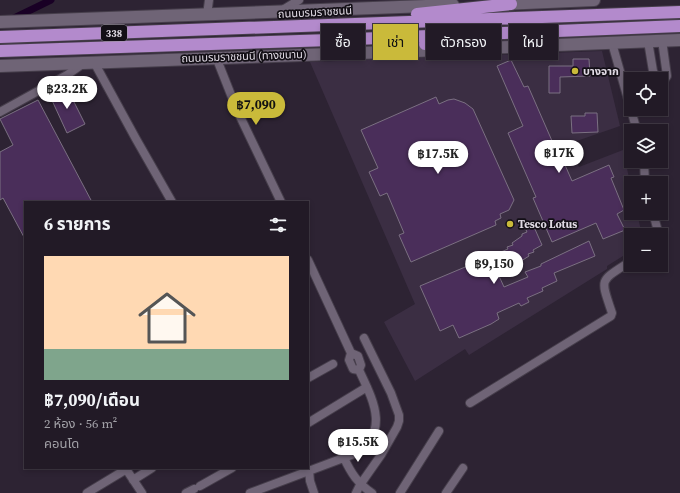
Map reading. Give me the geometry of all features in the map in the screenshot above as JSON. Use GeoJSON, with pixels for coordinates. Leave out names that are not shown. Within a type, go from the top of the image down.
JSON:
{"type":"FeatureCollection","features":[{"type":"Feature","properties":{"kind":"highway"},"geometry":{"type":"LineString","coordinates":[[364,23],[414,14],[511,4]]}},
{"type":"Feature","properties":{"kind":"highway","name":"ถนนบรมราชชนนี"},"geometry":{"type":"LineString","coordinates":[[2,37],[680,12]]}},
{"type":"Feature","properties":{"kind":"highway","name":"338"},"geometry":{"type":"LineString","coordinates":[[418,36],[680,26]]}},
{"type":"Feature","properties":{"kind":"highway","name":"338"},"geometry":{"type":"LineString","coordinates":[[0,51],[373,38]]}},
{"type":"Feature","properties":{"kind":"main road","name":"338"},"geometry":{"type":"LineString","coordinates":[[0,22],[279,12],[382,4],[511,4],[594,0]]}},
{"type":"Feature","properties":{"kind":"main road","name":"ถนนบรมราชชนนี (ทางขนาน)"},"geometry":{"type":"LineString","coordinates":[[501,47],[680,40]]}},
{"type":"Feature","properties":{"kind":"main road","name":"ถนนบรมราชชนนี (ทางขนาน)"},"geometry":{"type":"LineString","coordinates":[[0,66],[426,49]]}},
{"type":"Feature","properties":{"kind":"street"},"geometry":{"type":"LineString","coordinates":[[207,15],[209,0]]}},
{"type":"Feature","properties":{"kind":"street"},"geometry":{"type":"LineString","coordinates":[[279,12],[299,0]]}},
{"type":"Feature","properties":{"kind":"street"},"geometry":{"type":"LineString","coordinates":[[662,40],[666,72]]}},
{"type":"Feature","properties":{"kind":"street"},"geometry":{"type":"LineString","coordinates":[[648,41],[654,72]]}},
{"type":"Feature","properties":{"kind":"street"},"geometry":{"type":"LineString","coordinates":[[612,43],[635,124]]}},
{"type":"Feature","properties":{"kind":"street"},"geometry":{"type":"LineString","coordinates":[[216,57],[237,110],[281,201]]}},
{"type":"Feature","properties":{"kind":"street"},"geometry":{"type":"LineString","coordinates":[[0,112],[89,62],[171,201]]}},
{"type":"Feature","properties":{"kind":"street"},"geometry":{"type":"LineString","coordinates":[[250,493],[261,491],[293,476],[354,454],[369,442],[373,434],[376,416],[372,398],[359,370],[353,369],[349,360],[351,353],[309,262]]}},
{"type":"Feature","properties":{"kind":"street"},"geometry":{"type":"LineString","coordinates":[[470,403],[611,316],[612,314],[604,289],[604,281],[608,276],[624,266]]}},
{"type":"Feature","properties":{"kind":"street"},"geometry":{"type":"LineString","coordinates":[[356,493],[381,455],[399,421],[399,415],[391,393],[364,338]]}},
{"type":"Feature","properties":{"kind":"street"},"geometry":{"type":"LineString","coordinates":[[309,377],[333,364]]}},
{"type":"Feature","properties":{"kind":"street"},"geometry":{"type":"LineString","coordinates":[[309,422],[367,387]]}},
{"type":"Feature","properties":{"kind":"street"},"geometry":{"type":"LineString","coordinates":[[400,493],[439,431]]}},
{"type":"Feature","properties":{"kind":"street"},"geometry":{"type":"LineString","coordinates":[[344,458],[360,485],[372,493]]}},
{"type":"Feature","properties":{"kind":"street"},"geometry":{"type":"LineString","coordinates":[[446,493],[463,468]]}},
{"type":"Feature","properties":{"kind":"street"},"geometry":{"type":"LineString","coordinates":[[133,480],[150,469]]}},
{"type":"Feature","properties":{"kind":"street"},"geometry":{"type":"LineString","coordinates":[[193,489],[230,469]]}},
{"type":"Feature","properties":{"kind":"street"},"geometry":{"type":"LineString","coordinates":[[290,469],[293,476]]}},
{"type":"Feature","properties":{"kind":"street"},"geometry":{"type":"LineString","coordinates":[[309,470],[310,481],[314,493]]}},
{"type":"Feature","properties":{"kind":"street"},"geometry":{"type":"LineString","coordinates":[[87,493],[123,471],[128,472],[142,493]]}},
{"type":"Feature","properties":{"kind":"shaded area","name":"Tesco Lotus"},"geometry":{"type":"Polygon","coordinates":[[[602,51],[620,126],[568,144],[579,167],[623,150],[624,168],[627,168],[629,176],[624,176],[624,220],[639,220],[640,228],[624,228],[624,255],[607,266],[607,269],[469,355],[465,349],[415,381],[384,322],[415,304],[310,62],[373,60],[418,60],[418,58],[426,58],[426,60],[501,60],[501,55],[509,55],[509,60],[558,60],[558,53],[602,51]]]}},
{"type":"Feature","properties":{"kind":"building"},"geometry":{"type":"Polygon","coordinates":[[[573,59],[589,59],[590,76],[560,77],[560,93],[549,93],[549,66],[573,66],[573,59]]]}},
{"type":"Feature","properties":{"kind":"building"},"geometry":{"type":"Polygon","coordinates":[[[511,60],[524,87],[528,86],[563,166],[565,165],[572,181],[609,165],[614,177],[611,178],[624,210],[617,214],[624,230],[603,239],[596,223],[552,242],[533,198],[536,197],[508,133],[523,126],[497,66],[511,60]]]}},
{"type":"Feature","properties":{"kind":"building"},"geometry":{"type":"Polygon","coordinates":[[[67,88],[85,124],[67,133],[50,96],[67,88]]]}},
{"type":"Feature","properties":{"kind":"building"},"geometry":{"type":"Polygon","coordinates":[[[436,97],[439,104],[454,99],[465,103],[473,109],[514,200],[509,210],[500,214],[501,218],[495,221],[496,225],[411,262],[399,235],[404,233],[387,193],[380,196],[369,172],[378,168],[361,130],[436,97]]]}},
{"type":"Feature","properties":{"kind":"building"},"geometry":{"type":"Polygon","coordinates":[[[38,100],[91,201],[24,201],[24,237],[3,198],[0,200],[0,152],[13,145],[0,119],[38,100]]]}},
{"type":"Feature","properties":{"kind":"building"},"geometry":{"type":"Polygon","coordinates":[[[585,113],[597,113],[598,132],[572,133],[571,116],[585,116],[585,113]]]}},
{"type":"Feature","properties":{"kind":"building"},"geometry":{"type":"Polygon","coordinates":[[[534,227],[542,245],[533,250],[534,252],[528,254],[529,256],[518,263],[520,266],[499,276],[504,287],[528,277],[525,272],[541,266],[541,264],[589,241],[595,256],[554,273],[557,281],[542,288],[543,291],[527,298],[529,302],[521,306],[519,303],[497,313],[499,319],[491,324],[459,338],[453,325],[440,331],[420,286],[508,249],[507,247],[513,245],[512,243],[522,236],[522,234],[527,232],[526,230],[534,227]]]}},
{"type":"Feature","properties":{"kind":"waterway"},"geometry":{"type":"LineString","coordinates":[[10,20],[51,0]]}},
{"type":"Feature","properties":{"kind":"place","name":"บางจาก"},"geometry":{"type":"Point","coordinates":[575,71]}},
{"type":"Feature","properties":{"kind":"place","name":"Tesco Lotus"},"geometry":{"type":"Point","coordinates":[510,224]}}]}
